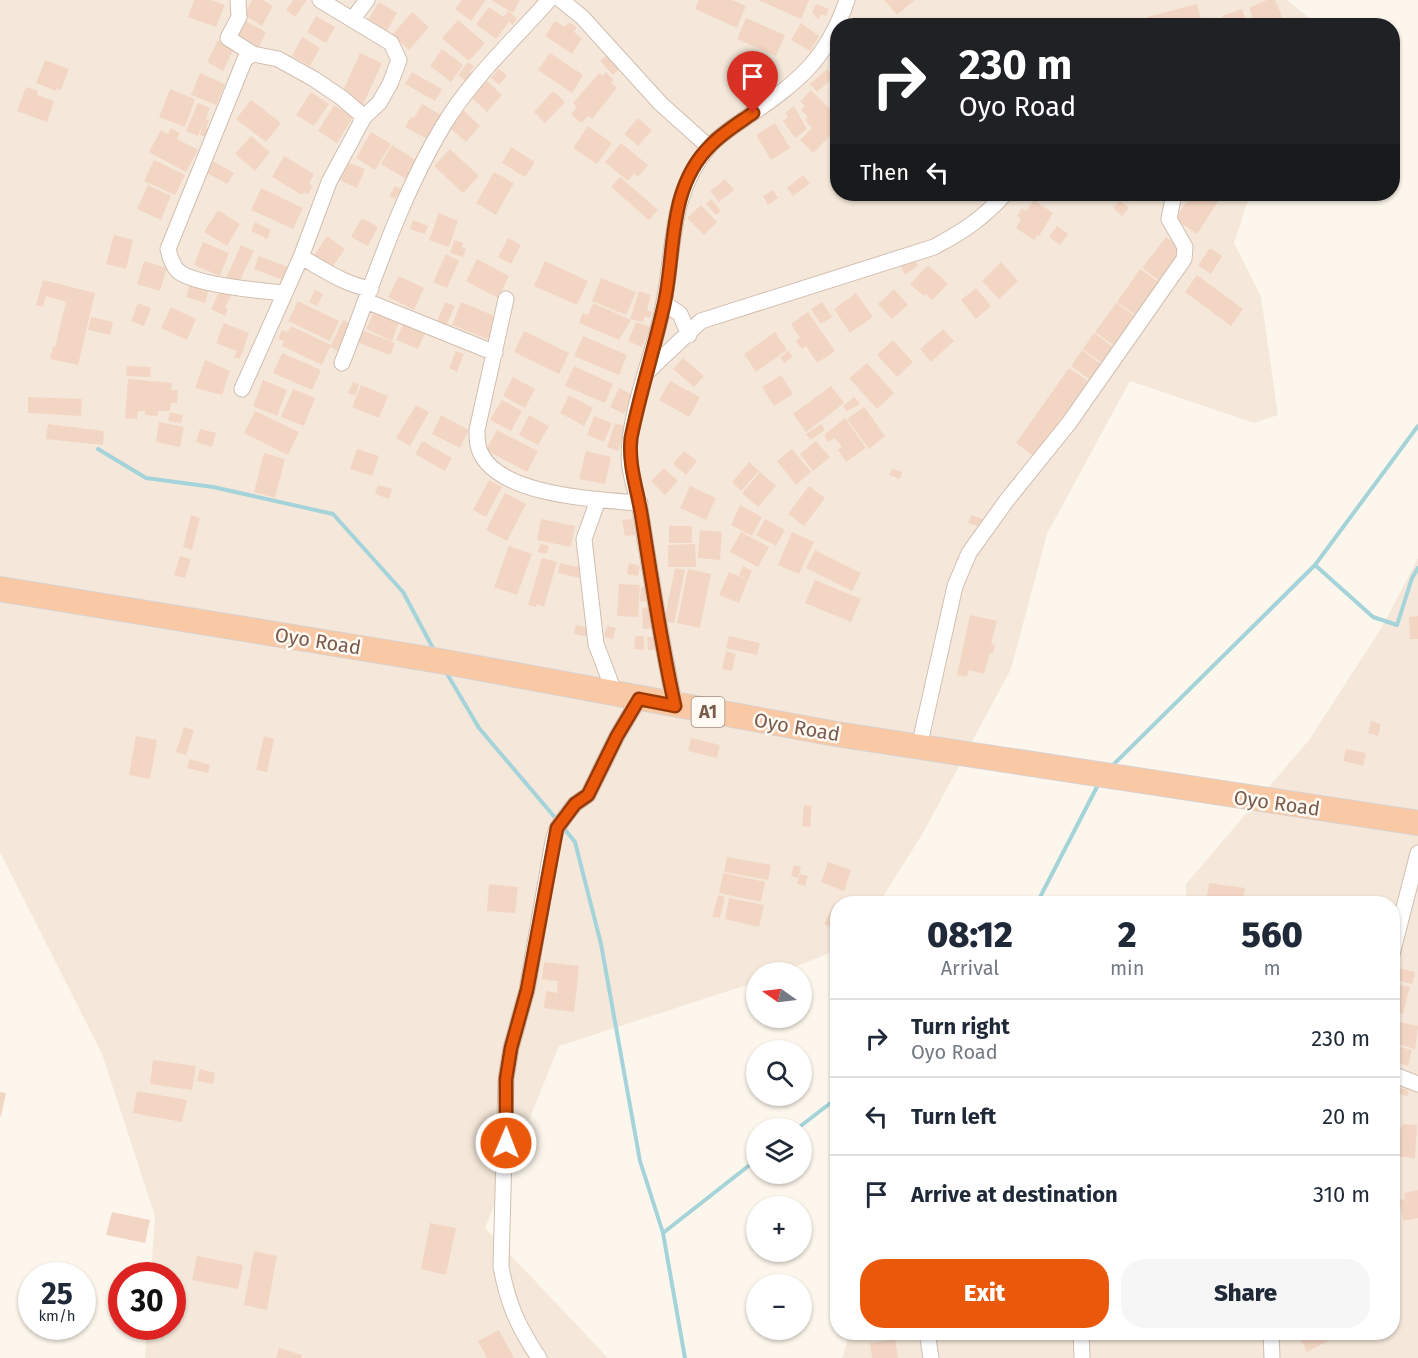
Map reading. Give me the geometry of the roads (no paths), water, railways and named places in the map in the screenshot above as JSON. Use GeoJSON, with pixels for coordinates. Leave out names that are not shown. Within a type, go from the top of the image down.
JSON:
{"type":"FeatureCollection","features":[{"type":"Feature","properties":{"kind":"highway","name":"Oyo Road"},"geometry":{"type":"LineString","coordinates":[[0,589],[440,661],[675,706],[919,747],[1418,823]]}},
{"type":"Feature","properties":{"kind":"street"},"geometry":{"type":"LineString","coordinates":[[238,0],[239,17],[228,38],[253,54],[278,59],[314,79],[364,117]]}},
{"type":"Feature","properties":{"kind":"street"},"geometry":{"type":"LineString","coordinates":[[242,389],[301,257],[330,182],[364,117],[385,93],[399,60],[391,43],[320,0]]}},
{"type":"Feature","properties":{"kind":"street"},"geometry":{"type":"LineString","coordinates":[[352,20],[367,0]]}},
{"type":"Feature","properties":{"kind":"street"},"geometry":{"type":"LineString","coordinates":[[342,363],[395,225],[443,126],[473,83],[549,0]]}},
{"type":"Feature","properties":{"kind":"street"},"geometry":{"type":"LineString","coordinates":[[561,0],[582,17],[661,105],[709,147]]}},
{"type":"Feature","properties":{"kind":"street"},"geometry":{"type":"LineString","coordinates":[[839,18],[847,0]]}},
{"type":"Feature","properties":{"kind":"street"},"geometry":{"type":"LineString","coordinates":[[675,706],[663,651],[640,503],[629,459],[635,420],[664,303],[679,200],[686,180],[709,147],[811,68],[830,37]]}},
{"type":"Feature","properties":{"kind":"street"},"geometry":{"type":"LineString","coordinates":[[253,54],[245,59],[168,249],[173,266],[180,273],[232,288],[285,293]]}},
{"type":"Feature","properties":{"kind":"street"},"geometry":{"type":"LineString","coordinates":[[646,373],[689,335],[701,321],[934,246],[965,231],[998,201]]}},
{"type":"Feature","properties":{"kind":"street"},"geometry":{"type":"LineString","coordinates":[[919,747],[955,586],[969,553],[1007,500],[1069,423],[1184,259],[1185,247],[1169,219],[1173,201]]}},
{"type":"Feature","properties":{"kind":"street"},"geometry":{"type":"LineString","coordinates":[[301,257],[368,295],[495,353]]}},
{"type":"Feature","properties":{"kind":"street"},"geometry":{"type":"LineString","coordinates":[[506,299],[477,430],[478,448],[488,464],[521,484],[553,494],[640,503]]}},
{"type":"Feature","properties":{"kind":"street"},"geometry":{"type":"LineString","coordinates":[[664,303],[680,314],[689,335]]}},
{"type":"Feature","properties":{"kind":"street"},"geometry":{"type":"LineString","coordinates":[[598,500],[584,539],[596,644],[615,694]]}},
{"type":"Feature","properties":{"kind":"street"},"geometry":{"type":"LineString","coordinates":[[539,1358],[519,1327],[507,1298],[501,1267],[506,1079],[511,1048],[527,990],[557,828],[575,804],[588,795],[617,736],[639,699]]}},
{"type":"Feature","properties":{"kind":"street"},"geometry":{"type":"LineString","coordinates":[[1400,923],[1418,853]]}},
{"type":"Feature","properties":{"kind":"street"},"geometry":{"type":"LineString","coordinates":[[1400,1077],[1418,1084]]}},
{"type":"Feature","properties":{"kind":"street"},"geometry":{"type":"LineString","coordinates":[[928,1340],[931,1358]]}},
{"type":"Feature","properties":{"kind":"street"},"geometry":{"type":"LineString","coordinates":[[1081,1340],[1082,1358]]}},
{"type":"Feature","properties":{"kind":"street"},"geometry":{"type":"LineString","coordinates":[[1271,1340],[1272,1358]]}},
{"type":"Feature","properties":{"kind":"waterway"},"geometry":{"type":"LineString","coordinates":[[1110,768],[1315,565],[1418,426]]}},
{"type":"Feature","properties":{"kind":"waterway"},"geometry":{"type":"LineString","coordinates":[[98,449],[146,478],[213,487],[333,514],[403,592],[435,652]]}},
{"type":"Feature","properties":{"kind":"waterway"},"geometry":{"type":"LineString","coordinates":[[1315,565],[1373,617],[1397,625],[1412,578],[1418,568]]}},
{"type":"Feature","properties":{"kind":"waterway"},"geometry":{"type":"LineString","coordinates":[[446,672],[479,728],[558,821]]}},
{"type":"Feature","properties":{"kind":"waterway"},"geometry":{"type":"LineString","coordinates":[[1041,896],[1099,783]]}},
{"type":"Feature","properties":{"kind":"waterway"},"geometry":{"type":"LineString","coordinates":[[563,827],[575,842],[601,944],[640,1161],[663,1233],[685,1358]]}},
{"type":"Feature","properties":{"kind":"waterway"},"geometry":{"type":"LineString","coordinates":[[811,1118],[830,1103]]}},
{"type":"Feature","properties":{"kind":"waterway"},"geometry":{"type":"LineString","coordinates":[[663,1233],[746,1168]]}}]}
